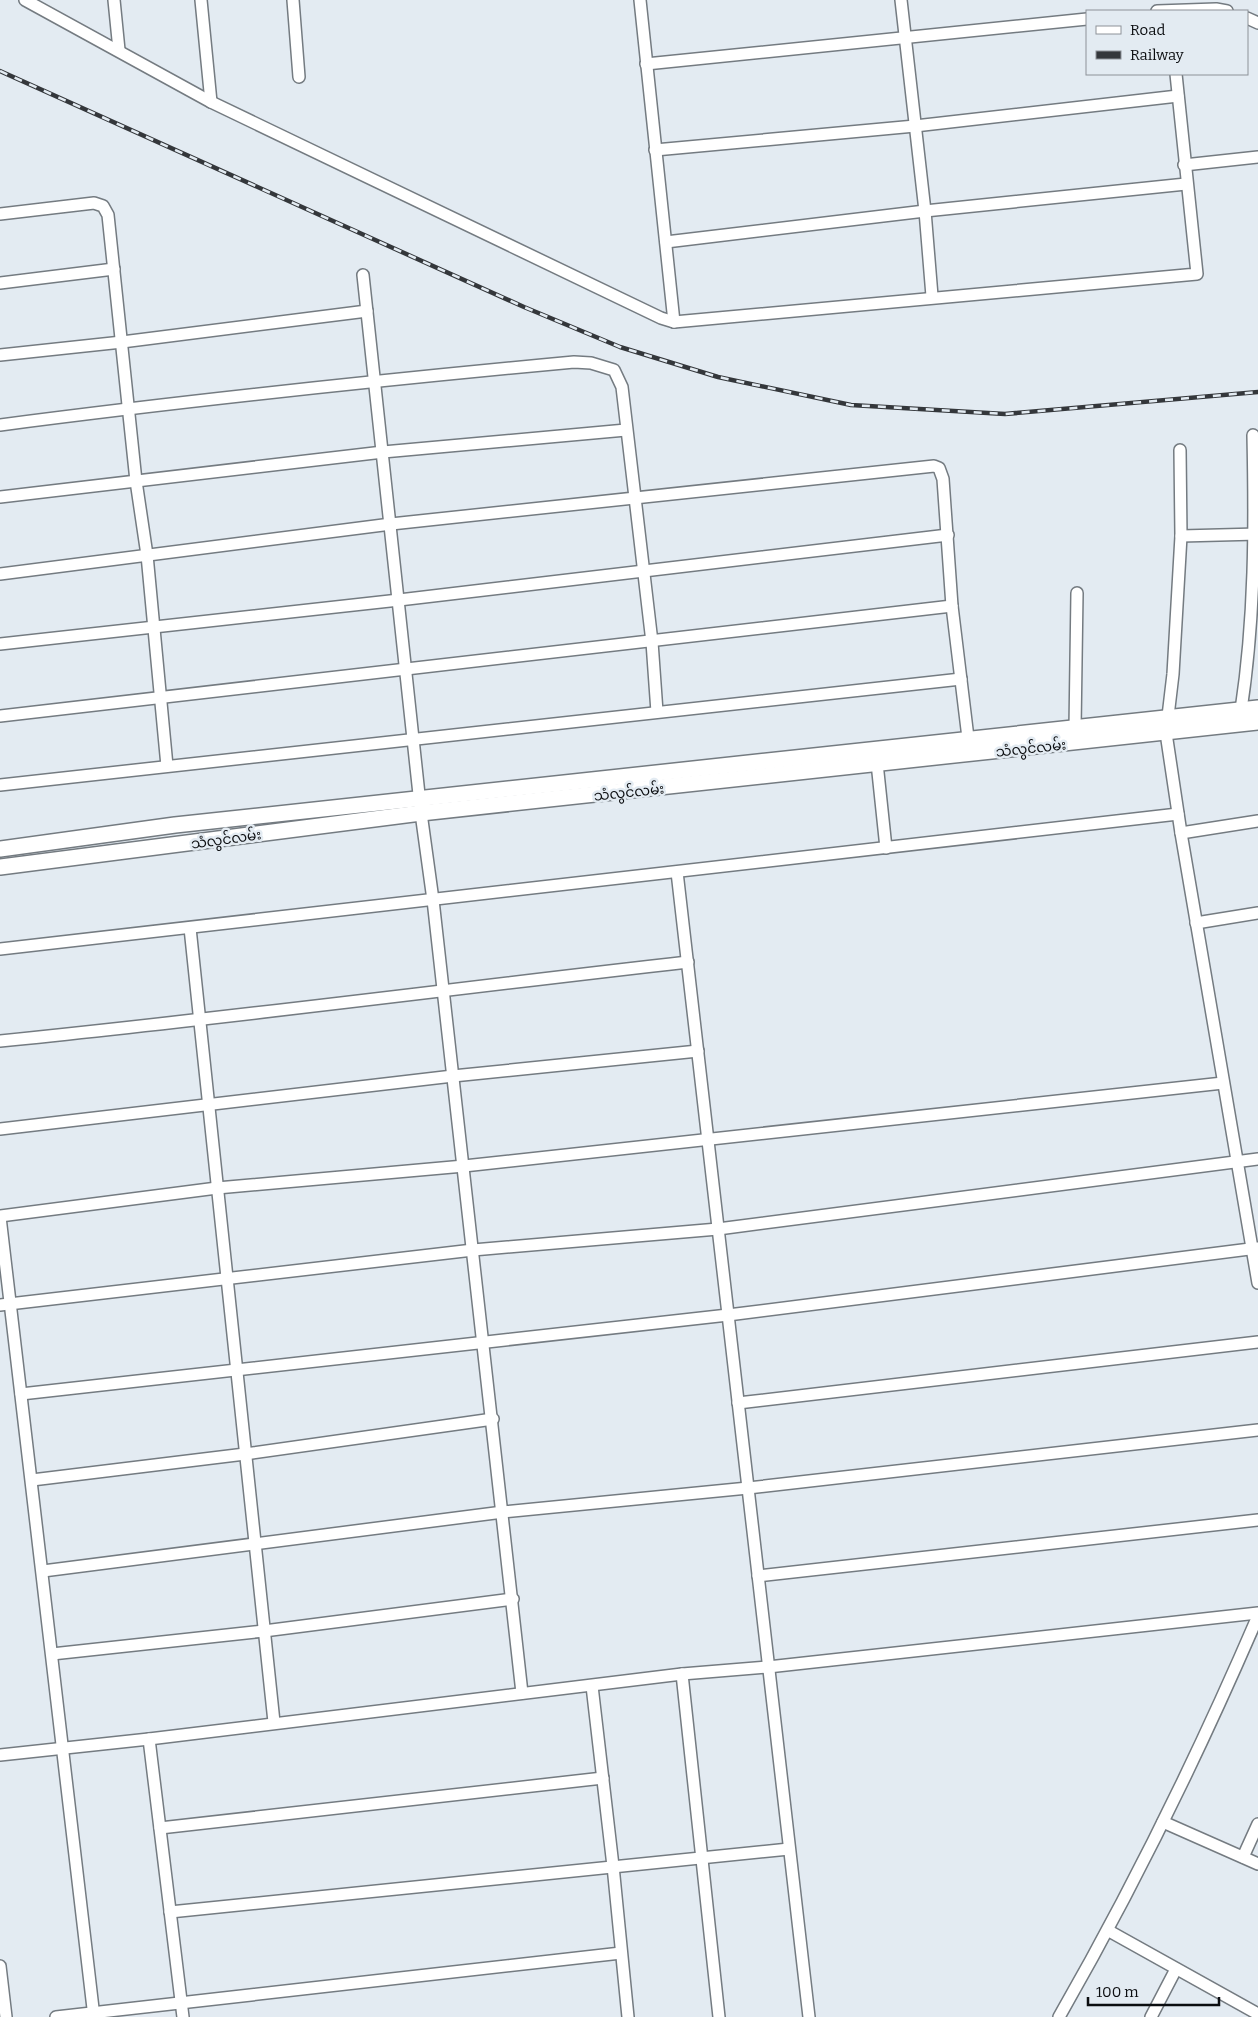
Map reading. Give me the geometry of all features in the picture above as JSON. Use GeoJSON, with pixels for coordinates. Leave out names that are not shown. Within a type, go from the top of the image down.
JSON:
{"type":"FeatureCollection","features":[{"type":"Feature","properties":{"kind":"main road","name":"သံလွင်လမ်း"},"geometry":{"type":"LineString","coordinates":[[0,849],[175,825],[420,797],[969,747],[1167,726],[1258,708]]}},
{"type":"Feature","properties":{"kind":"main road","name":"သံလွင်လမ်း"},"geometry":{"type":"LineString","coordinates":[[0,867],[421,813],[877,763],[1075,728],[1258,722]]}},
{"type":"Feature","properties":{"kind":"street"},"geometry":{"type":"LineString","coordinates":[[26,0],[211,102],[662,318],[674,322],[932,296],[1197,274],[1184,165],[1176,75]]}},
{"type":"Feature","properties":{"kind":"street"},"geometry":{"type":"LineString","coordinates":[[114,0],[119,50]]}},
{"type":"Feature","properties":{"kind":"street"},"geometry":{"type":"LineString","coordinates":[[201,0],[211,102]]}},
{"type":"Feature","properties":{"kind":"street"},"geometry":{"type":"LineString","coordinates":[[293,0],[299,77]]}},
{"type":"Feature","properties":{"kind":"street"},"geometry":{"type":"LineString","coordinates":[[640,0],[674,322]]}},
{"type":"Feature","properties":{"kind":"street"},"geometry":{"type":"LineString","coordinates":[[902,0],[925,211],[932,296]]}},
{"type":"Feature","properties":{"kind":"street"},"geometry":{"type":"LineString","coordinates":[[1165,8],[1222,10]]}},
{"type":"Feature","properties":{"kind":"street"},"geometry":{"type":"LineString","coordinates":[[646,64],[1086,19]]}},
{"type":"Feature","properties":{"kind":"street"},"geometry":{"type":"LineString","coordinates":[[655,150],[915,126],[1178,96]]}},
{"type":"Feature","properties":{"kind":"street"},"geometry":{"type":"LineString","coordinates":[[1184,165],[1258,157]]}},
{"type":"Feature","properties":{"kind":"street"},"geometry":{"type":"LineString","coordinates":[[666,242],[925,211],[1186,184]]}},
{"type":"Feature","properties":{"kind":"street"},"geometry":{"type":"LineString","coordinates":[[0,214],[98,204],[103,206],[108,215],[130,408],[136,481],[155,627],[167,766]]}},
{"type":"Feature","properties":{"kind":"street"},"geometry":{"type":"LineString","coordinates":[[0,283],[114,269]]}},
{"type":"Feature","properties":{"kind":"street"},"geometry":{"type":"LineString","coordinates":[[363,275],[421,813],[464,1166],[522,1693]]}},
{"type":"Feature","properties":{"kind":"street"},"geometry":{"type":"LineString","coordinates":[[0,355],[122,342],[367,311]]}},
{"type":"Feature","properties":{"kind":"street"},"geometry":{"type":"LineString","coordinates":[[0,425],[130,408],[375,381],[574,362],[591,363],[614,370],[619,376],[635,497],[652,642],[657,712]]}},
{"type":"Feature","properties":{"kind":"street"},"geometry":{"type":"LineString","coordinates":[[0,497],[383,452],[626,430]]}},
{"type":"Feature","properties":{"kind":"street"},"geometry":{"type":"LineString","coordinates":[[1241,710],[1248,664],[1257,534],[1253,435]]}},
{"type":"Feature","properties":{"kind":"street"},"geometry":{"type":"LineString","coordinates":[[1180,450],[1180,536],[1167,726],[1181,833],[1236,1162],[1255,1248],[1258,1283]]}},
{"type":"Feature","properties":{"kind":"street"},"geometry":{"type":"LineString","coordinates":[[0,574],[391,524],[934,466],[939,468],[943,479],[952,606],[969,747]]}},
{"type":"Feature","properties":{"kind":"street"},"geometry":{"type":"LineString","coordinates":[[1180,536],[1257,534]]}},
{"type":"Feature","properties":{"kind":"street"},"geometry":{"type":"LineString","coordinates":[[0,644],[399,600],[948,535]]}},
{"type":"Feature","properties":{"kind":"street"},"geometry":{"type":"LineString","coordinates":[[1075,728],[1077,593]]}},
{"type":"Feature","properties":{"kind":"street"},"geometry":{"type":"LineString","coordinates":[[0,716],[952,606]]}},
{"type":"Feature","properties":{"kind":"street"},"geometry":{"type":"LineString","coordinates":[[0,785],[961,679]]}},
{"type":"Feature","properties":{"kind":"street"},"geometry":{"type":"LineString","coordinates":[[877,763],[886,848]]}},
{"type":"Feature","properties":{"kind":"street"},"geometry":{"type":"LineString","coordinates":[[0,949],[1178,814]]}},
{"type":"Feature","properties":{"kind":"street"},"geometry":{"type":"LineString","coordinates":[[1181,833],[1258,821]]}},
{"type":"Feature","properties":{"kind":"street"},"geometry":{"type":"LineString","coordinates":[[677,872],[809,2017]]}},
{"type":"Feature","properties":{"kind":"street"},"geometry":{"type":"LineString","coordinates":[[1196,922],[1258,913]]}},
{"type":"Feature","properties":{"kind":"street"},"geometry":{"type":"LineString","coordinates":[[190,928],[274,1722]]}},
{"type":"Feature","properties":{"kind":"street"},"geometry":{"type":"LineString","coordinates":[[0,1041],[199,1021],[443,989],[688,962]]}},
{"type":"Feature","properties":{"kind":"street"},"geometry":{"type":"LineString","coordinates":[[0,1129],[453,1076],[698,1051]]}},
{"type":"Feature","properties":{"kind":"street"},"geometry":{"type":"LineString","coordinates":[[94,2015],[32,1480],[21,1394],[5,1304],[0,1216],[217,1188],[464,1166],[1223,1083]]}},
{"type":"Feature","properties":{"kind":"street"},"geometry":{"type":"LineString","coordinates":[[5,1304],[473,1250],[718,1229],[1258,1159]]}},
{"type":"Feature","properties":{"kind":"street"},"geometry":{"type":"LineString","coordinates":[[21,1394],[484,1344],[1255,1248]]}},
{"type":"Feature","properties":{"kind":"street"},"geometry":{"type":"LineString","coordinates":[[738,1403],[1258,1342]]}},
{"type":"Feature","properties":{"kind":"street"},"geometry":{"type":"LineString","coordinates":[[32,1480],[245,1454],[493,1419]]}},
{"type":"Feature","properties":{"kind":"street"},"geometry":{"type":"LineString","coordinates":[[43,1572],[503,1512],[748,1488],[1258,1430]]}},
{"type":"Feature","properties":{"kind":"street"},"geometry":{"type":"LineString","coordinates":[[758,1576],[1258,1520]]}},
{"type":"Feature","properties":{"kind":"street"},"geometry":{"type":"LineString","coordinates":[[52,1654],[264,1631],[513,1600]]}},
{"type":"Feature","properties":{"kind":"street"},"geometry":{"type":"LineString","coordinates":[[0,1755],[148,1739],[274,1722],[682,1674],[1258,1615]]}},
{"type":"Feature","properties":{"kind":"street"},"geometry":{"type":"LineString","coordinates":[[1059,2017],[1108,1931],[1163,1822],[1258,1615]]}},
{"type":"Feature","properties":{"kind":"street"},"geometry":{"type":"LineString","coordinates":[[682,1674],[719,2017]]}},
{"type":"Feature","properties":{"kind":"street"},"geometry":{"type":"LineString","coordinates":[[592,1686],[628,2017]]}},
{"type":"Feature","properties":{"kind":"street"},"geometry":{"type":"LineString","coordinates":[[148,1739],[183,2017]]}},
{"type":"Feature","properties":{"kind":"street"},"geometry":{"type":"LineString","coordinates":[[160,1828],[603,1778]]}},
{"type":"Feature","properties":{"kind":"street"},"geometry":{"type":"LineString","coordinates":[[1163,1822],[1258,1864]]}},
{"type":"Feature","properties":{"kind":"street"},"geometry":{"type":"LineString","coordinates":[[1243,1857],[1258,1824]]}},
{"type":"Feature","properties":{"kind":"street"},"geometry":{"type":"LineString","coordinates":[[170,1912],[789,1849]]}},
{"type":"Feature","properties":{"kind":"street"},"geometry":{"type":"LineString","coordinates":[[1108,1931],[1258,2014]]}},
{"type":"Feature","properties":{"kind":"street"},"geometry":{"type":"LineString","coordinates":[[56,2017],[94,2015],[621,1953]]}},
{"type":"Feature","properties":{"kind":"street"},"geometry":{"type":"LineString","coordinates":[[0,1966],[6,2017]]}},
{"type":"Feature","properties":{"kind":"street"},"geometry":{"type":"LineString","coordinates":[[1151,2017],[1176,1969]]}},
{"type":"Feature","properties":{"kind":"railway"},"geometry":{"type":"LineString","coordinates":[[0,71],[524,307],[620,347],[718,377],[851,405],[1005,414],[1258,392]]}}]}
